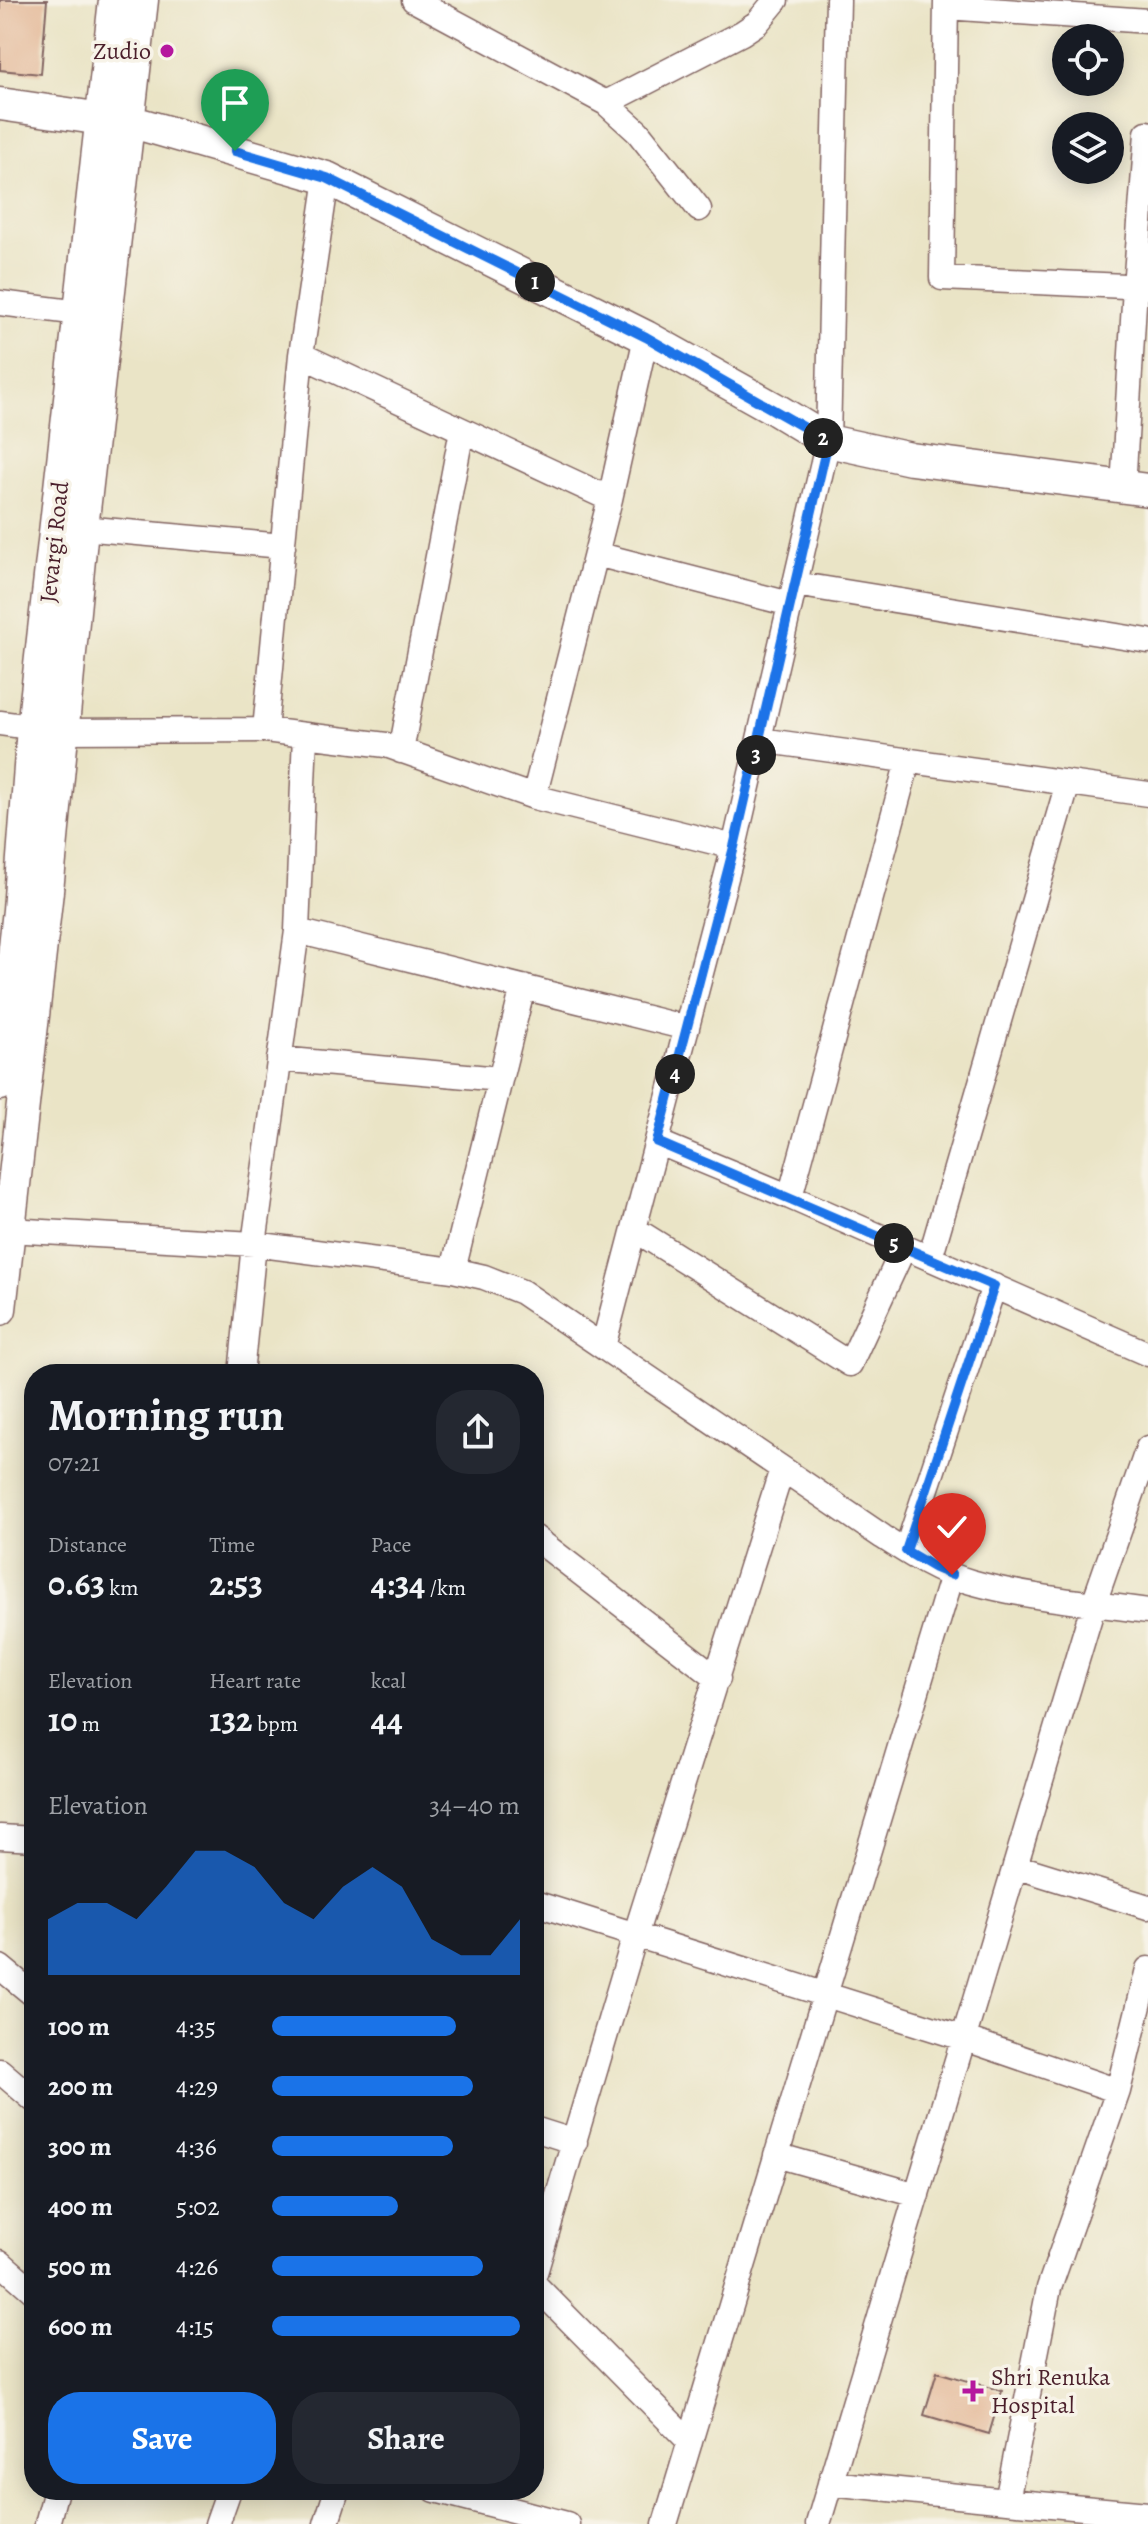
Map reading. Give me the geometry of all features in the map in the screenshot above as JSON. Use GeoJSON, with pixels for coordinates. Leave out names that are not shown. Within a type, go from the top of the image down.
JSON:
{"type":"FeatureCollection","features":[{"type":"Feature","properties":{"kind":"main road","name":"Jevargi Road"},"geometry":{"type":"LineString","coordinates":[[0,1084],[10,908],[47,729],[80,313],[116,120],[115,0]]}},
{"type":"Feature","properties":{"kind":"main road"},"geometry":{"type":"LineString","coordinates":[[0,1309],[45,907],[47,729],[82,528],[116,120],[142,0]]}},
{"type":"Feature","properties":{"kind":"main road"},"geometry":{"type":"LineString","coordinates":[[0,104],[116,120],[327,178],[646,337],[828,441],[911,459],[1136,489]]}},
{"type":"Feature","properties":{"kind":"street"},"geometry":{"type":"LineString","coordinates":[[414,0],[606,103],[638,132],[699,209]]}},
{"type":"Feature","properties":{"kind":"street"},"geometry":{"type":"LineString","coordinates":[[606,103],[742,33],[757,23],[776,0]]}},
{"type":"Feature","properties":{"kind":"street"},"geometry":{"type":"LineString","coordinates":[[603,1347],[734,847],[828,441],[838,0]]}},
{"type":"Feature","properties":{"kind":"street"},"geometry":{"type":"LineString","coordinates":[[1142,287],[942,278],[946,4],[1148,21]]}},
{"type":"Feature","properties":{"kind":"street"},"geometry":{"type":"LineString","coordinates":[[1136,489],[1148,123]]}},
{"type":"Feature","properties":{"kind":"street"},"geometry":{"type":"LineString","coordinates":[[265,730],[301,355],[327,178]]}},
{"type":"Feature","properties":{"kind":"street"},"geometry":{"type":"LineString","coordinates":[[0,303],[80,313]]}},
{"type":"Feature","properties":{"kind":"street"},"geometry":{"type":"LineString","coordinates":[[534,797],[610,499],[646,337]]}},
{"type":"Feature","properties":{"kind":"street"},"geometry":{"type":"LineString","coordinates":[[301,355],[610,499]]}},
{"type":"Feature","properties":{"kind":"street"},"geometry":{"type":"LineString","coordinates":[[401,751],[462,430]]}},
{"type":"Feature","properties":{"kind":"street"},"geometry":{"type":"LineString","coordinates":[[82,528],[283,546]]}},
{"type":"Feature","properties":{"kind":"street"},"geometry":{"type":"LineString","coordinates":[[596,554],[792,594],[1148,641]]}},
{"type":"Feature","properties":{"kind":"street"},"geometry":{"type":"LineString","coordinates":[[0,723],[47,729],[265,730],[386,745],[534,797],[734,847]]}},
{"type":"Feature","properties":{"kind":"street"},"geometry":{"type":"LineString","coordinates":[[242,1364],[254,1244],[297,931],[305,735]]}},
{"type":"Feature","properties":{"kind":"street"},"geometry":{"type":"LineString","coordinates":[[760,740],[1148,794]]}},
{"type":"Feature","properties":{"kind":"street"},"geometry":{"type":"LineString","coordinates":[[790,1197],[908,761]]}},
{"type":"Feature","properties":{"kind":"street"},"geometry":{"type":"LineString","coordinates":[[930,1258],[1068,783]]}},
{"type":"Feature","properties":{"kind":"street"},"geometry":{"type":"LineString","coordinates":[[297,931],[687,1028]]}},
{"type":"Feature","properties":{"kind":"street"},"geometry":{"type":"LineString","coordinates":[[453,1270],[523,987]]}},
{"type":"Feature","properties":{"kind":"street"},"geometry":{"type":"LineString","coordinates":[[279,1059],[500,1079]]}},
{"type":"Feature","properties":{"kind":"street"},"geometry":{"type":"LineString","coordinates":[[657,1142],[1148,1354]]}},
{"type":"Feature","properties":{"kind":"street"},"geometry":{"type":"LineString","coordinates":[[634,1229],[850,1364],[904,1247]]}},
{"type":"Feature","properties":{"kind":"street"},"geometry":{"type":"LineString","coordinates":[[9,1230],[254,1244],[453,1270],[484,1277],[522,1292],[782,1469],[935,1568],[970,1582],[1012,1591],[1148,1611]]}},
{"type":"Feature","properties":{"kind":"street"},"geometry":{"type":"LineString","coordinates":[[906,1551],[994,1286]]}},
{"type":"Feature","properties":{"kind":"street"},"geometry":{"type":"LineString","coordinates":[[818,2524],[1094,1603],[1148,1448]]}},
{"type":"Feature","properties":{"kind":"street"},"geometry":{"type":"LineString","coordinates":[[544,2243],[635,1936],[782,1469]]}},
{"type":"Feature","properties":{"kind":"street"},"geometry":{"type":"LineString","coordinates":[[544,1545],[718,1679]]}},
{"type":"Feature","properties":{"kind":"street"},"geometry":{"type":"LineString","coordinates":[[665,2524],[952,1575]]}},
{"type":"Feature","properties":{"kind":"street"},"geometry":{"type":"LineString","coordinates":[[0,1837],[24,1838]]}},
{"type":"Feature","properties":{"kind":"street"},"geometry":{"type":"LineString","coordinates":[[1015,1866],[1148,1907]]}},
{"type":"Feature","properties":{"kind":"street"},"geometry":{"type":"LineString","coordinates":[[544,1906],[963,2038],[1118,2091]]}},
{"type":"Feature","properties":{"kind":"street"},"geometry":{"type":"LineString","coordinates":[[0,1967],[24,1987]]}},
{"type":"Feature","properties":{"kind":"street"},"geometry":{"type":"LineString","coordinates":[[1007,2501],[1049,2288],[1118,2091],[1148,1969]]}},
{"type":"Feature","properties":{"kind":"street"},"geometry":{"type":"LineString","coordinates":[[0,2071],[24,2091]]}},
{"type":"Feature","properties":{"kind":"street"},"geometry":{"type":"LineString","coordinates":[[544,2132],[575,2142]]}},
{"type":"Feature","properties":{"kind":"street"},"geometry":{"type":"LineString","coordinates":[[776,2155],[917,2195]]}},
{"type":"Feature","properties":{"kind":"street"},"geometry":{"type":"LineString","coordinates":[[0,2262],[24,2283]]}},
{"type":"Feature","properties":{"kind":"street"},"geometry":{"type":"LineString","coordinates":[[544,2294],[690,2442]]}},
{"type":"Feature","properties":{"kind":"street"},"geometry":{"type":"LineString","coordinates":[[830,2483],[1148,2514]]}},
{"type":"Feature","properties":{"kind":"street"},"geometry":{"type":"LineString","coordinates":[[47,2524],[53,2500]]}},
{"type":"Feature","properties":{"kind":"street"},"geometry":{"type":"LineString","coordinates":[[217,2524],[225,2500]]}},
{"type":"Feature","properties":{"kind":"street"},"geometry":{"type":"LineString","coordinates":[[326,2524],[334,2500]]}},
{"type":"Feature","properties":{"kind":"street"},"geometry":{"type":"LineString","coordinates":[[486,2500],[567,2524]]}},
{"type":"Feature","properties":{"kind":"building"},"geometry":{"type":"Polygon","coordinates":[[[0,0],[47,0],[41,74],[0,70],[0,0]]]}},
{"type":"Feature","properties":{"kind":"building"},"geometry":{"type":"Polygon","coordinates":[[[937,2372],[1002,2391],[989,2434],[924,2415],[937,2372]]]}},
{"type":"Feature","properties":{"kind":"place","name":"Zudio"},"geometry":{"type":"Point","coordinates":[167,51]}},
{"type":"Feature","properties":{"kind":"place","name":"Shri Renuka Hospital"},"geometry":{"type":"Point","coordinates":[973,2391]}},
{"type":"Feature","properties":{"kind":"route"},"geometry":{"type":"LineString","coordinates":[[235,151],[327,178],[646,337],[828,441],[734,847],[657,1142],[994,1286],[906,1551],[952,1575]]}}]}
